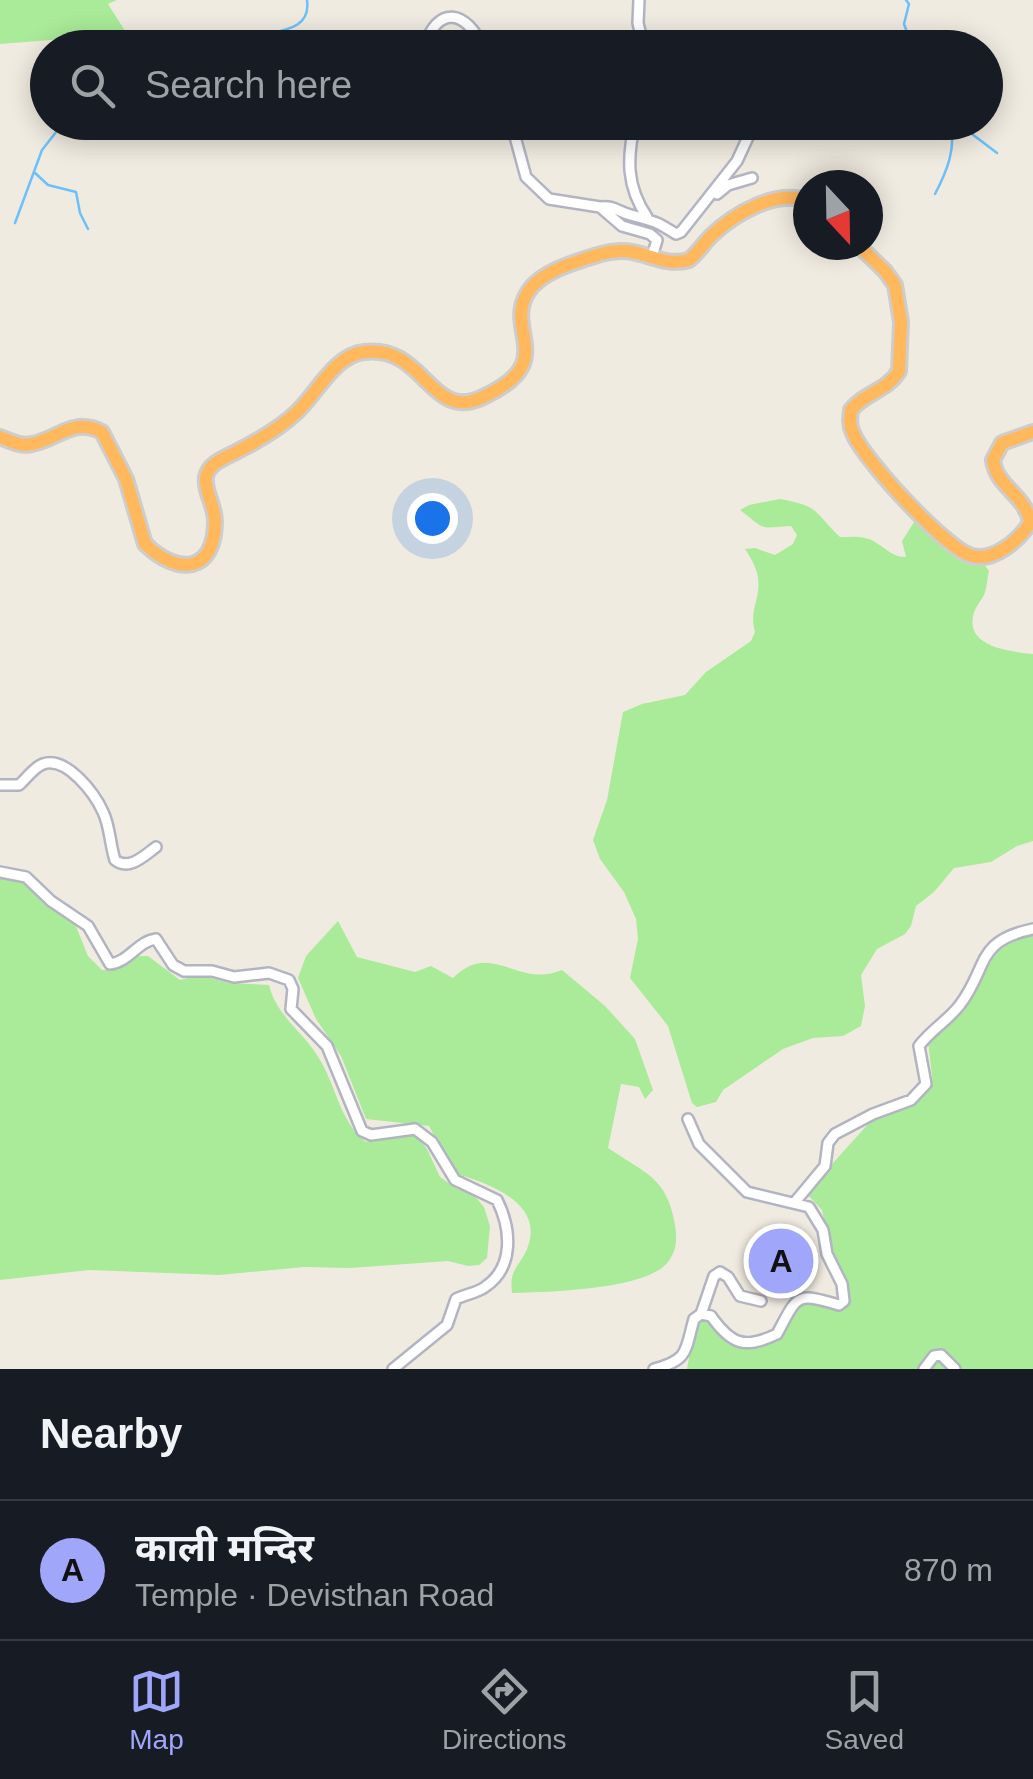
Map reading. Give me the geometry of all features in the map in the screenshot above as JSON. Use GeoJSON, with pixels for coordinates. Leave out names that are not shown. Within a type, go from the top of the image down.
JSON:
{"type":"FeatureCollection","features":[{"type":"Feature","properties":{"kind":"highway"},"geometry":{"type":"LineString","coordinates":[[0,437],[30,445],[69,427],[88,426],[102,432],[126,479],[142,539],[161,556],[189,567],[199,562],[214,534],[206,478],[210,468],[258,442],[296,413],[346,359],[365,351],[391,352],[444,398],[458,404],[471,402],[496,390],[522,368],[527,345],[522,311],[527,293],[535,284],[563,268],[612,251],[637,250],[652,257],[690,260],[714,234],[746,212],[780,199],[793,198]]}},
{"type":"Feature","properties":{"kind":"highway"},"geometry":{"type":"LineString","coordinates":[[873,260],[892,279],[901,322],[899,372],[882,390],[851,410],[853,433],[881,476],[962,552],[984,557],[1010,544],[1030,523],[1024,505],[998,478],[993,460],[1002,443],[1033,432]]}},
{"type":"Feature","properties":{"kind":"street"},"geometry":{"type":"LineString","coordinates":[[639,0],[640,30]]}},
{"type":"Feature","properties":{"kind":"street"},"geometry":{"type":"LineString","coordinates":[[431,30],[442,19],[459,18],[475,30]]}},
{"type":"Feature","properties":{"kind":"street"},"geometry":{"type":"LineString","coordinates":[[515,140],[520,166],[550,198],[612,206],[630,215],[647,217],[676,234],[728,185],[752,178]]}},
{"type":"Feature","properties":{"kind":"street"},"geometry":{"type":"LineString","coordinates":[[632,140],[628,166],[631,188],[647,217]]}},
{"type":"Feature","properties":{"kind":"street"},"geometry":{"type":"LineString","coordinates":[[690,220],[737,161],[747,140]]}},
{"type":"Feature","properties":{"kind":"street"},"geometry":{"type":"LineString","coordinates":[[600,206],[622,226],[657,240],[652,257]]}},
{"type":"Feature","properties":{"kind":"street"},"geometry":{"type":"LineString","coordinates":[[0,786],[19,785],[40,766],[56,764],[71,772],[105,815],[115,860],[130,864],[156,847]]}},
{"type":"Feature","properties":{"kind":"street"},"geometry":{"type":"LineString","coordinates":[[0,872],[26,877],[51,901],[88,926],[110,964],[120,962],[156,939],[173,965],[184,971],[234,976],[270,973],[289,980],[295,1016],[318,1033],[326,1046],[362,1131],[371,1135],[415,1130],[432,1142],[455,1180],[497,1200],[506,1223],[509,1247],[493,1280],[481,1290],[456,1298],[447,1324],[393,1369]]}},
{"type":"Feature","properties":{"kind":"street"},"geometry":{"type":"LineString","coordinates":[[795,1202],[825,1166],[828,1143],[835,1134],[911,1100],[926,1084],[919,1046],[963,1001],[987,950],[1003,939],[1033,929]]}},
{"type":"Feature","properties":{"kind":"street"},"geometry":{"type":"LineString","coordinates":[[688,1119],[699,1144],[748,1192],[809,1207],[823,1230],[844,1301],[839,1305],[805,1296],[788,1308],[777,1334],[748,1342],[728,1338],[710,1316],[702,1314]]}},
{"type":"Feature","properties":{"kind":"street"},"geometry":{"type":"LineString","coordinates":[[654,1369],[682,1358],[694,1319],[702,1314],[714,1276],[720,1272],[740,1296],[761,1301]]}},
{"type":"Feature","properties":{"kind":"street"},"geometry":{"type":"LineString","coordinates":[[924,1369],[934,1356],[941,1355],[955,1369]]}},
{"type":"Feature","properties":{"kind":"green space"},"geometry":{"type":"Polygon","coordinates":[[[0,0],[117,0],[108,4],[124,30],[30,30],[30,42],[0,44],[0,0]]]}},
{"type":"Feature","properties":{"kind":"green space"},"geometry":{"type":"Polygon","coordinates":[[[780,499],[809,507],[840,537],[867,538],[901,557],[906,557],[902,541],[916,519],[956,558],[974,565],[983,563],[989,571],[985,592],[974,614],[977,635],[992,646],[1033,654],[1033,841],[991,862],[954,868],[916,906],[905,934],[877,949],[861,975],[865,1006],[861,1026],[843,1036],[813,1038],[783,1049],[723,1090],[716,1102],[697,1107],[692,1103],[668,1026],[630,978],[638,939],[636,919],[593,840],[607,800],[623,712],[685,695],[706,672],[751,641],[759,585],[745,549],[775,555],[793,544],[797,535],[791,526],[763,527],[740,510],[780,499]]]}},
{"type":"Feature","properties":{"kind":"green space"},"geometry":{"type":"Polygon","coordinates":[[[0,876],[23,882],[43,903],[75,924],[88,956],[102,970],[148,956],[180,980],[199,975],[229,983],[269,985],[283,1014],[317,1055],[343,1113],[357,1133],[366,1142],[413,1131],[440,1177],[457,1189],[471,1192],[484,1207],[490,1226],[487,1258],[479,1265],[468,1266],[448,1261],[219,1275],[89,1270],[0,1280],[0,876]]]}},
{"type":"Feature","properties":{"kind":"green space"},"geometry":{"type":"Polygon","coordinates":[[[338,921],[357,957],[415,972],[431,966],[453,978],[480,963],[531,974],[562,970],[605,1006],[635,1039],[653,1090],[645,1099],[639,1087],[621,1084],[608,1148],[653,1178],[666,1196],[676,1235],[675,1249],[668,1262],[640,1279],[618,1284],[512,1293],[513,1274],[531,1233],[521,1207],[497,1189],[454,1173],[429,1126],[366,1119],[341,1056],[316,1019],[298,978],[306,956],[338,921]]]}},
{"type":"Feature","properties":{"kind":"green space"},"geometry":{"type":"Polygon","coordinates":[[[1033,930],[1033,1369],[687,1369],[695,1322],[701,1316],[710,1320],[733,1346],[768,1336],[810,1296],[834,1309],[848,1303],[822,1210],[806,1193],[869,1123],[933,1085],[928,1041],[961,1010],[999,948],[1033,930]]]}},
{"type":"Feature","properties":{"kind":"waterway"},"geometry":{"type":"LineString","coordinates":[[284,30],[305,17],[307,0]]}},
{"type":"Feature","properties":{"kind":"waterway"},"geometry":{"type":"LineString","coordinates":[[906,0],[906,30]]}},
{"type":"Feature","properties":{"kind":"waterway"},"geometry":{"type":"LineString","coordinates":[[15,223],[42,150],[50,140]]}},
{"type":"Feature","properties":{"kind":"waterway"},"geometry":{"type":"LineString","coordinates":[[935,194],[947,168],[951,140]]}},
{"type":"Feature","properties":{"kind":"waterway"},"geometry":{"type":"LineString","coordinates":[[980,140],[997,153]]}},
{"type":"Feature","properties":{"kind":"waterway"},"geometry":{"type":"LineString","coordinates":[[34,172],[48,185],[76,192],[88,229]]}},
{"type":"Feature","properties":{"kind":"place","name":"काली मन्दिर"},"geometry":{"type":"Point","coordinates":[781,1261]}}]}
